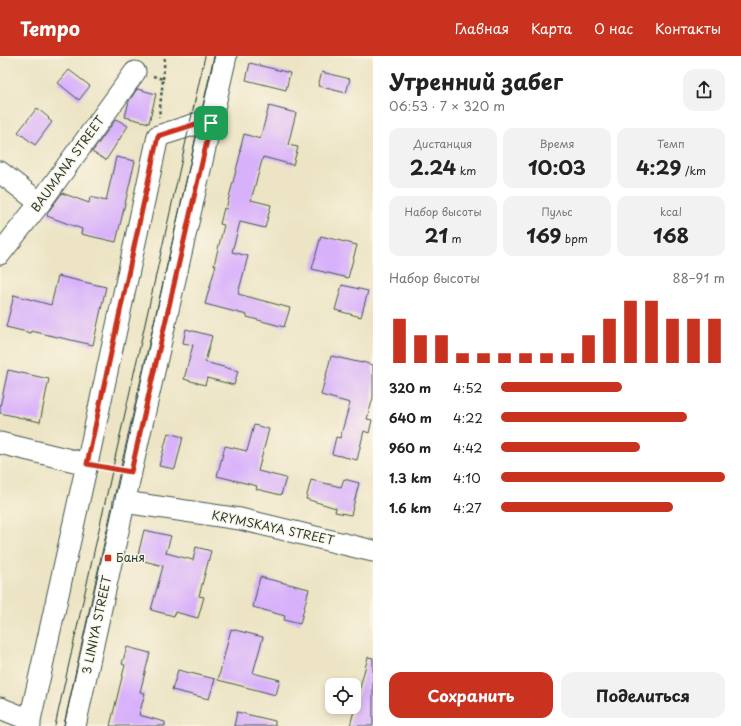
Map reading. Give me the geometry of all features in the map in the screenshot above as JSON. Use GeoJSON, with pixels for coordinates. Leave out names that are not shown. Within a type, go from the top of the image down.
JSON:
{"type":"FeatureCollection","features":[{"type":"Feature","properties":{"kind":"street","name":"3 LINIYA STREET"},"geometry":{"type":"LineString","coordinates":[[75,726],[124,502],[226,56]]}},
{"type":"Feature","properties":{"kind":"street","name":"BAUMANA STREET"},"geometry":{"type":"LineString","coordinates":[[0,254],[40,203],[135,72]]}},
{"type":"Feature","properties":{"kind":"street"},"geometry":{"type":"LineString","coordinates":[[0,708],[30,723],[158,136],[199,123],[211,123]]}},
{"type":"Feature","properties":{"kind":"street"},"geometry":{"type":"LineString","coordinates":[[0,172],[40,203]]}},
{"type":"Feature","properties":{"kind":"street"},"geometry":{"type":"LineString","coordinates":[[0,443],[87,464]]}},
{"type":"Feature","properties":{"kind":"street","name":"KRYMSKAYA STREET"},"geometry":{"type":"LineString","coordinates":[[124,502],[240,519],[373,551]]}},
{"type":"Feature","properties":{"kind":"path"},"geometry":{"type":"LineString","coordinates":[[158,136],[165,56]]}},
{"type":"Feature","properties":{"kind":"path"},"geometry":{"type":"LineString","coordinates":[[135,72],[163,79]]}},
{"type":"Feature","properties":{"kind":"building"},"geometry":{"type":"Polygon","coordinates":[[[250,63],[290,73],[286,90],[246,80],[250,63]]]}},
{"type":"Feature","properties":{"kind":"building"},"geometry":{"type":"Polygon","coordinates":[[[69,70],[90,86],[79,100],[58,83],[69,70]]]}},
{"type":"Feature","properties":{"kind":"building"},"geometry":{"type":"Polygon","coordinates":[[[322,72],[350,79],[346,93],[318,86],[322,72]]]}},
{"type":"Feature","properties":{"kind":"building"},"geometry":{"type":"Polygon","coordinates":[[[137,89],[156,94],[149,123],[125,117],[129,101],[137,89]]]}},
{"type":"Feature","properties":{"kind":"building"},"geometry":{"type":"Polygon","coordinates":[[[269,106],[296,113],[288,145],[298,147],[293,165],[263,157],[251,200],[271,205],[265,228],[240,222],[232,252],[248,256],[238,294],[290,308],[284,327],[205,304],[216,265],[214,265],[224,225],[220,224],[224,208],[226,209],[244,134],[260,139],[269,106]]]}},
{"type":"Feature","properties":{"kind":"building"},"geometry":{"type":"Polygon","coordinates":[[[37,108],[52,122],[35,145],[18,132],[37,108]]]}},
{"type":"Feature","properties":{"kind":"building"},"geometry":{"type":"Polygon","coordinates":[[[116,119],[128,126],[106,160],[92,152],[116,119]]]}},
{"type":"Feature","properties":{"kind":"building"},"geometry":{"type":"Polygon","coordinates":[[[116,157],[135,161],[116,242],[81,234],[82,229],[47,216],[48,212],[62,193],[89,203],[90,197],[106,201],[116,157]]]}},
{"type":"Feature","properties":{"kind":"building"},"geometry":{"type":"Polygon","coordinates":[[[321,236],[357,245],[348,278],[312,269],[321,236]]]}},
{"type":"Feature","properties":{"kind":"building"},"geometry":{"type":"Polygon","coordinates":[[[58,276],[106,287],[93,345],[6,327],[14,295],[51,305],[58,276]]]}},
{"type":"Feature","properties":{"kind":"building"},"geometry":{"type":"Polygon","coordinates":[[[342,285],[368,291],[361,317],[335,310],[342,285]]]}},
{"type":"Feature","properties":{"kind":"building"},"geometry":{"type":"Polygon","coordinates":[[[186,329],[212,336],[205,362],[238,371],[234,385],[207,378],[205,385],[184,379],[193,345],[183,343],[186,329]]]}},
{"type":"Feature","properties":{"kind":"building"},"geometry":{"type":"Polygon","coordinates":[[[331,356],[373,365],[373,398],[367,419],[372,420],[369,433],[364,431],[357,460],[332,454],[336,437],[340,438],[350,403],[321,395],[331,356]]]}},
{"type":"Feature","properties":{"kind":"building"},"geometry":{"type":"Polygon","coordinates":[[[8,370],[49,379],[40,422],[0,413],[8,370]]]}},
{"type":"Feature","properties":{"kind":"building"},"geometry":{"type":"Polygon","coordinates":[[[254,425],[269,429],[258,471],[286,478],[281,495],[256,489],[257,486],[217,476],[225,446],[247,451],[254,425]]]}},
{"type":"Feature","properties":{"kind":"building"},"geometry":{"type":"Polygon","coordinates":[[[168,433],[183,437],[175,469],[159,466],[168,433]]]}},
{"type":"Feature","properties":{"kind":"building"},"geometry":{"type":"Polygon","coordinates":[[[344,479],[359,483],[351,515],[335,512],[336,508],[306,499],[311,480],[341,487],[344,479]]]}},
{"type":"Feature","properties":{"kind":"building"},"geometry":{"type":"Polygon","coordinates":[[[144,530],[171,536],[166,553],[193,560],[196,547],[211,551],[199,596],[204,597],[198,618],[175,612],[174,616],[151,610],[163,566],[137,559],[144,530]]]}},
{"type":"Feature","properties":{"kind":"building"},"geometry":{"type":"Polygon","coordinates":[[[260,577],[309,589],[300,624],[284,620],[285,616],[253,607],[260,577]]]}},
{"type":"Feature","properties":{"kind":"building"},"geometry":{"type":"Polygon","coordinates":[[[231,629],[263,637],[253,673],[280,680],[276,695],[218,680],[231,629]]]}},
{"type":"Feature","properties":{"kind":"building"},"geometry":{"type":"Polygon","coordinates":[[[127,647],[150,653],[140,692],[145,693],[139,715],[165,722],[165,726],[110,726],[125,665],[122,664],[127,647]]]}},
{"type":"Feature","properties":{"kind":"building"},"geometry":{"type":"Polygon","coordinates":[[[368,657],[373,658],[373,726],[350,726],[353,714],[361,714],[361,684],[368,657]]]}},
{"type":"Feature","properties":{"kind":"building"},"geometry":{"type":"Polygon","coordinates":[[[178,670],[215,679],[209,699],[172,690],[178,670]]]}},
{"type":"Feature","properties":{"kind":"building"},"geometry":{"type":"Polygon","coordinates":[[[237,712],[275,721],[275,726],[234,726],[237,712]]]}},
{"type":"Feature","properties":{"kind":"tram line"},"geometry":{"type":"LineString","coordinates":[[55,726],[205,56]]}},
{"type":"Feature","properties":{"kind":"tram line"},"geometry":{"type":"LineString","coordinates":[[64,726],[214,56]]}},
{"type":"Feature","properties":{"kind":"place","name":"Баня"},"geometry":{"type":"Point","coordinates":[108,558]}},
{"type":"Feature","properties":{"kind":"route"},"geometry":{"type":"LineString","coordinates":[[199,123],[211,123],[131,472],[87,464],[158,136],[199,123]]}}]}
